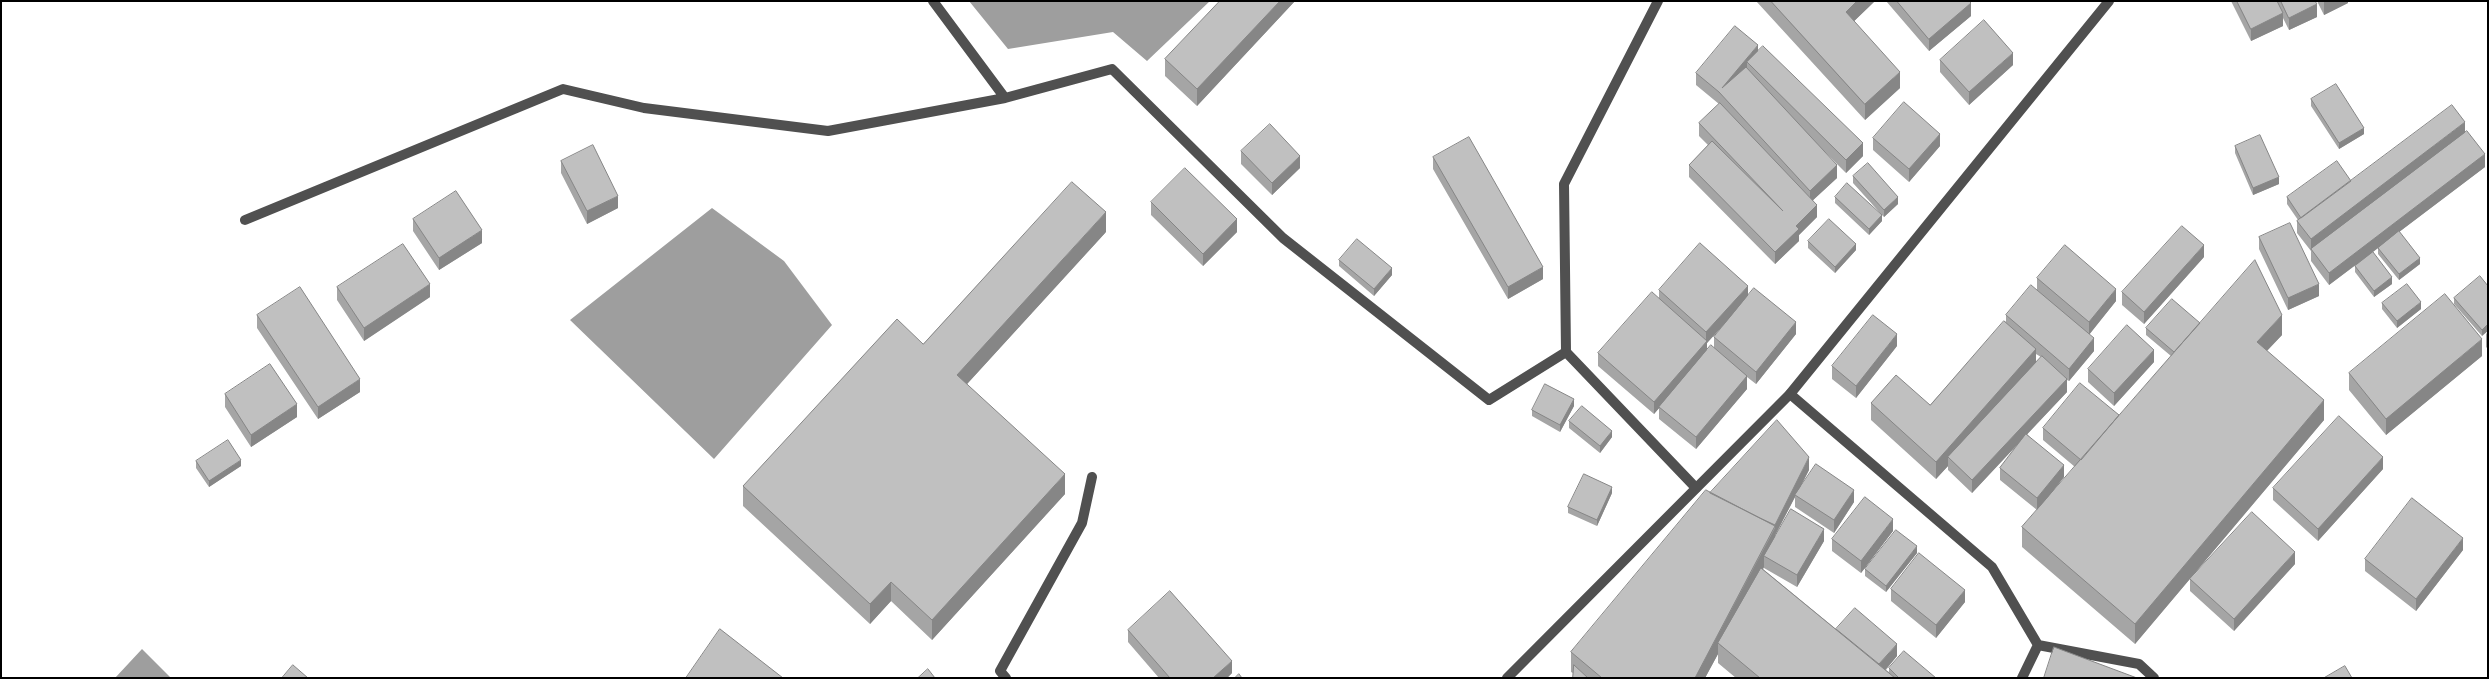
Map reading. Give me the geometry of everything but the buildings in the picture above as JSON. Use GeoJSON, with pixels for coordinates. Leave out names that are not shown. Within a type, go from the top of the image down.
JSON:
{"type":"FeatureCollection","features":[{"type":"Feature","properties":{"kind":"street"},"geometry":{"type":"LineString","coordinates":[[933,1],[1006,98]]}},
{"type":"Feature","properties":{"kind":"street"},"geometry":{"type":"LineString","coordinates":[[1658,1],[1564,184],[1566,352],[1696,488]]}},
{"type":"Feature","properties":{"kind":"street"},"geometry":{"type":"LineString","coordinates":[[1507,678],[1790,394],[2109,1]]}},
{"type":"Feature","properties":{"kind":"street"},"geometry":{"type":"LineString","coordinates":[[245,220],[563,89],[644,108],[828,131],[1006,98],[1112,69],[1283,238],[1489,400],[1566,352]]}},
{"type":"Feature","properties":{"kind":"street"},"geometry":{"type":"LineString","coordinates":[[1790,394],[1992,567],[2038,645],[2139,664],[2154,678]]}},
{"type":"Feature","properties":{"kind":"street"},"geometry":{"type":"LineString","coordinates":[[1006,678],[1000,671],[1082,523],[1092,477]]}},
{"type":"Feature","properties":{"kind":"street"},"geometry":{"type":"LineString","coordinates":[[2022,678],[2038,645]]}},
{"type":"Feature","properties":{"kind":"shaded area"},"geometry":{"type":"Polygon","coordinates":[[[969,1],[1210,1],[1147,61],[1113,32],[1008,49],[969,1]]]}},
{"type":"Feature","properties":{"kind":"shaded area"},"geometry":{"type":"Polygon","coordinates":[[[712,208],[784,261],[832,325],[714,459],[570,320],[712,208]]]}},
{"type":"Feature","properties":{"kind":"shaded area"},"geometry":{"type":"Polygon","coordinates":[[[142,649],[171,678],[115,678],[142,649]]]}}]}
